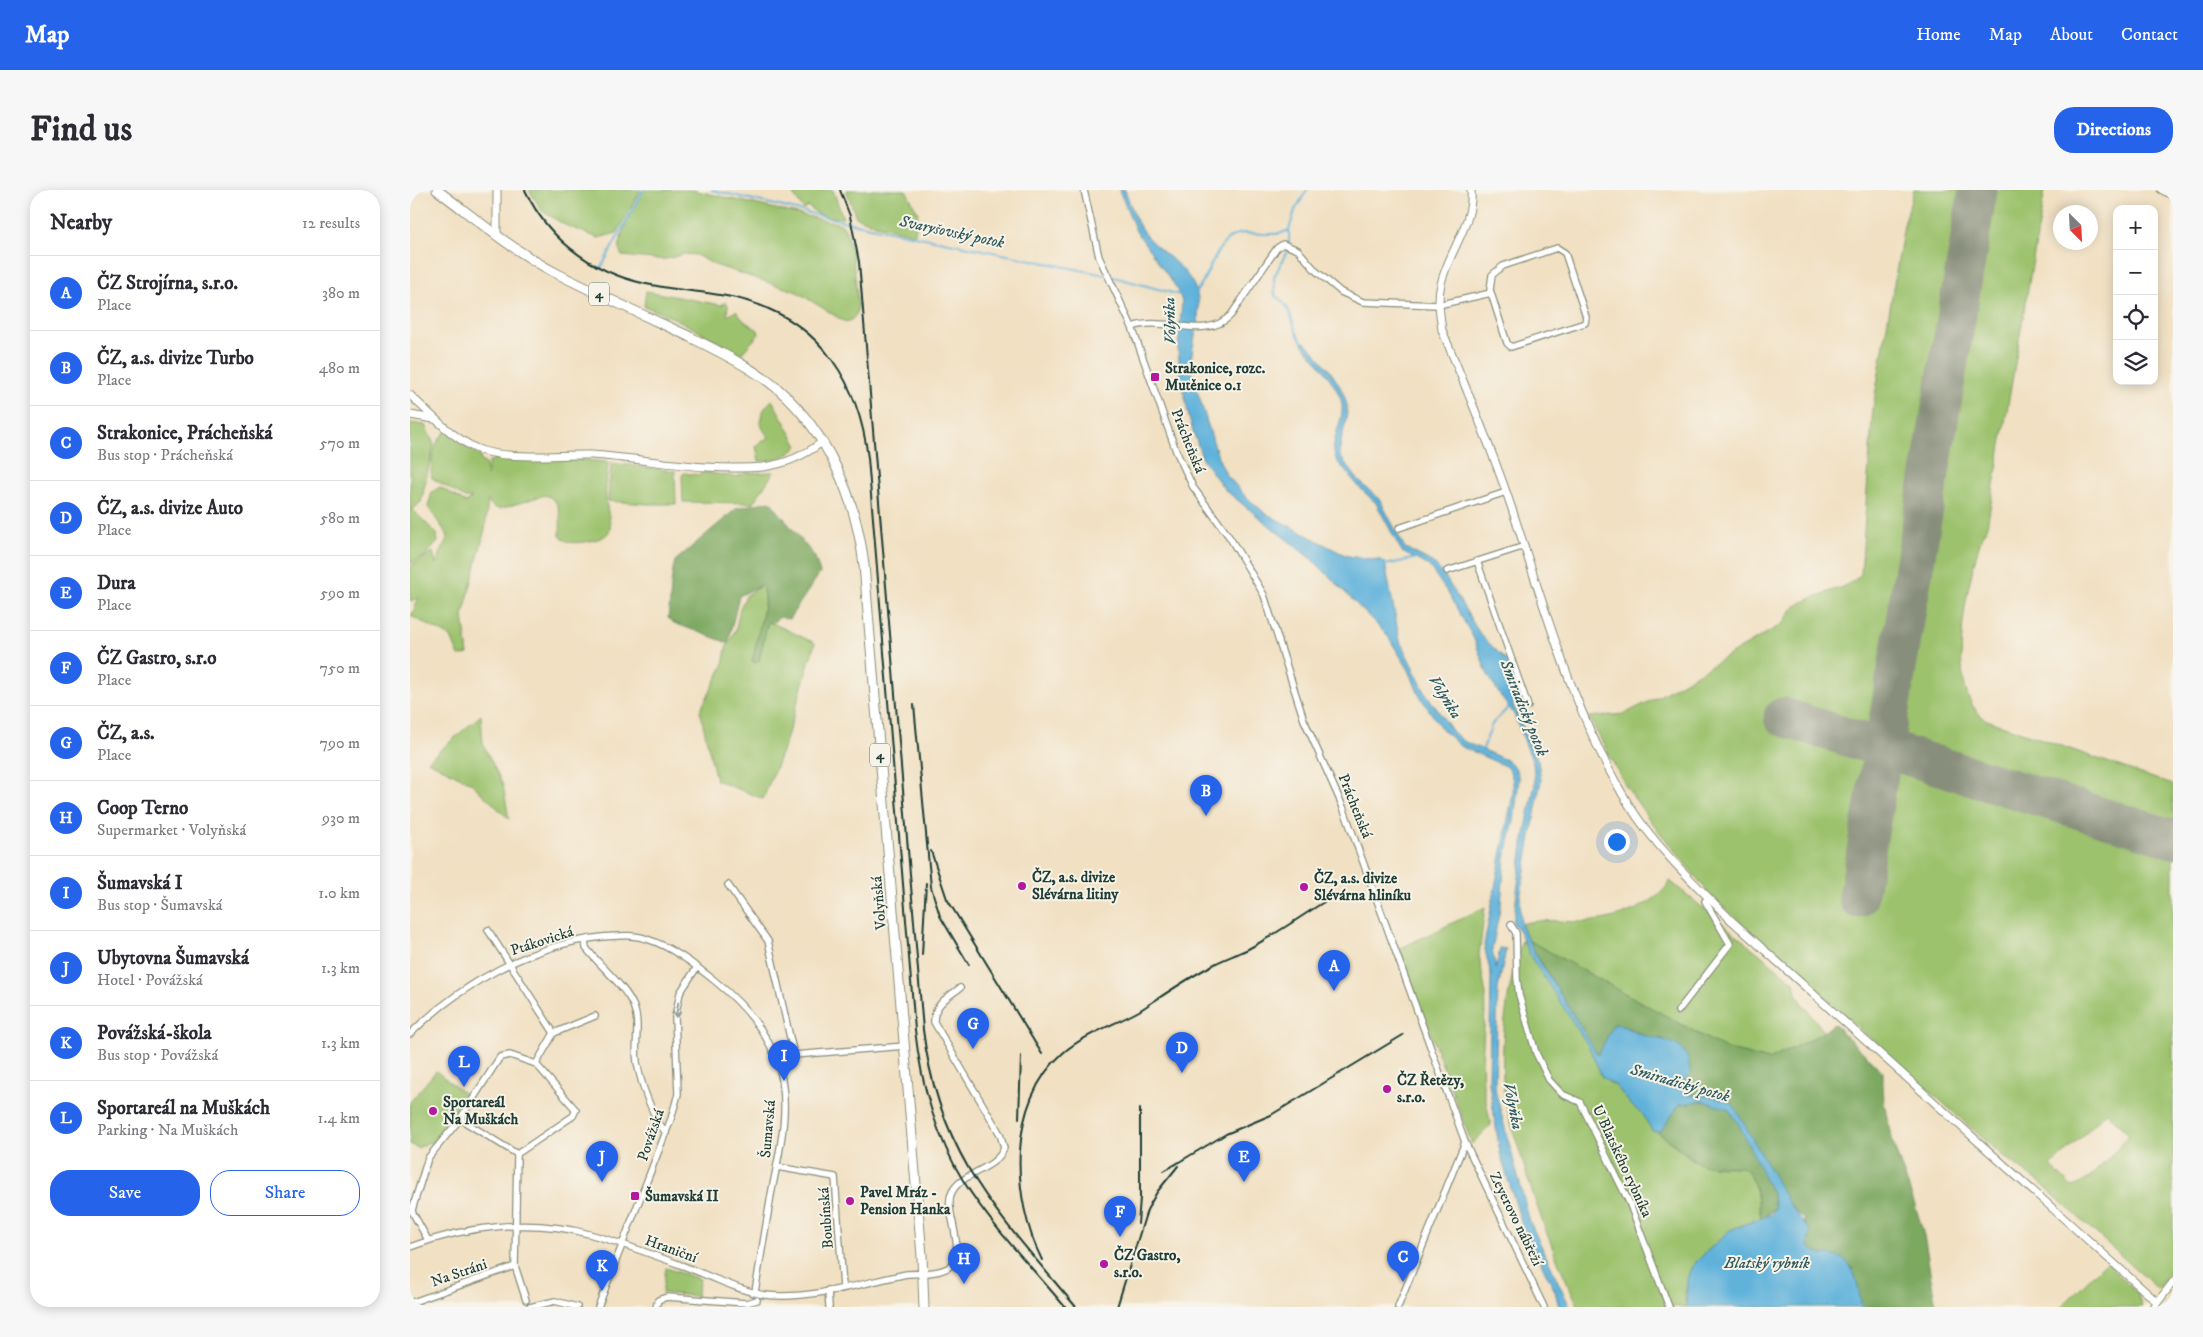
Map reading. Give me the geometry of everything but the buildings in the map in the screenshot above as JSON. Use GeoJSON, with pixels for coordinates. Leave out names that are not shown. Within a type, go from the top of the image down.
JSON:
{"type":"FeatureCollection","features":[{"type":"Feature","properties":{"kind":"main road","name":"4"},"geometry":{"type":"LineString","coordinates":[[437,190],[497,234],[556,273],[739,362],[778,390],[822,442]]}},
{"type":"Feature","properties":{"kind":"main road","name":"Volyňská"},"geometry":{"type":"LineString","coordinates":[[822,442],[834,462],[850,498],[864,565],[924,1274],[924,1307]]}},
{"type":"Feature","properties":{"kind":"street"},"geometry":{"type":"LineString","coordinates":[[497,190],[497,234]]}},
{"type":"Feature","properties":{"kind":"street","name":"Prácheňská"},"geometry":{"type":"LineString","coordinates":[[1084,190],[1091,227],[1105,272],[1132,327],[1182,465],[1193,487],[1230,538],[1264,595],[1304,720],[1343,806],[1465,1142]]}},
{"type":"Feature","properties":{"kind":"street"},"geometry":{"type":"LineString","coordinates":[[1471,190],[1470,210],[1441,284],[1438,305],[1442,330],[1506,492],[1570,681],[1601,756],[1630,807],[1667,856],[1709,898],[2156,1304],[2173,1282]]}},
{"type":"Feature","properties":{"kind":"street"},"geometry":{"type":"LineString","coordinates":[[2160,190],[2173,196]]}},
{"type":"Feature","properties":{"kind":"street"},"geometry":{"type":"LineString","coordinates":[[1132,327],[1153,322],[1202,328],[1215,325],[1231,315],[1277,248],[1283,244],[1298,250],[1331,285],[1363,302],[1438,305],[1491,293]]}},
{"type":"Feature","properties":{"kind":"street"},"geometry":{"type":"LineString","coordinates":[[1559,248],[1565,253],[1586,321],[1582,326],[1511,347],[1507,343],[1491,293],[1491,279],[1500,267],[1559,248]]}},
{"type":"Feature","properties":{"kind":"street"},"geometry":{"type":"LineString","coordinates":[[410,395],[435,419],[475,448],[497,454],[592,455],[751,468],[780,464],[794,459],[822,442]]}},
{"type":"Feature","properties":{"kind":"street"},"geometry":{"type":"LineString","coordinates":[[410,415],[435,419]]}},
{"type":"Feature","properties":{"kind":"street"},"geometry":{"type":"LineString","coordinates":[[1399,528],[1506,492]]}},
{"type":"Feature","properties":{"kind":"street"},"geometry":{"type":"LineString","coordinates":[[1447,571],[1525,546]]}},
{"type":"Feature","properties":{"kind":"street"},"geometry":{"type":"LineString","coordinates":[[1477,561],[1528,706]]}},
{"type":"Feature","properties":{"kind":"street"},"geometry":{"type":"LineString","coordinates":[[728,885],[768,941],[794,1055]]}},
{"type":"Feature","properties":{"kind":"street"},"geometry":{"type":"LineString","coordinates":[[1678,1011],[1730,944],[1705,901],[1709,898]]}},
{"type":"Feature","properties":{"kind":"street","name":"U Blatského rybníka"},"geometry":{"type":"LineString","coordinates":[[1512,925],[1516,933],[1519,995],[1536,1053],[1549,1080],[1562,1094],[1580,1102],[1629,1202],[1669,1307]]}},
{"type":"Feature","properties":{"kind":"street"},"geometry":{"type":"LineString","coordinates":[[488,930],[554,1034]]}},
{"type":"Feature","properties":{"kind":"street","name":"Ptákovická"},"geometry":{"type":"LineString","coordinates":[[410,1034],[434,1012],[467,988],[511,964],[568,942],[625,935],[647,939],[697,967]]}},
{"type":"Feature","properties":{"kind":"street"},"geometry":{"type":"LineString","coordinates":[[585,940],[586,948],[628,995],[633,1005],[637,1032],[637,1062],[658,1123],[666,1133]]}},
{"type":"Feature","properties":{"kind":"street","name":"Šumavská"},"geometry":{"type":"LineString","coordinates":[[697,967],[730,993],[758,1026],[778,1064],[784,1109],[757,1298]]}},
{"type":"Feature","properties":{"kind":"street","name":"Povážská"},"geometry":{"type":"LineString","coordinates":[[598,1307],[666,1133],[678,1094],[677,1009],[680,993],[697,967]]}},
{"type":"Feature","properties":{"kind":"street","name":"Hraniční"},"geometry":{"type":"LineString","coordinates":[[656,1307],[660,1298],[667,1297],[746,1303],[757,1298],[798,1295],[907,1274],[924,1274],[946,1270],[956,1259],[958,1246],[949,1205],[953,1190],[998,1158],[1004,1148],[1000,1134],[935,1028],[933,1018],[936,1008],[960,988]]}},
{"type":"Feature","properties":{"kind":"street"},"geometry":{"type":"LineString","coordinates":[[536,1064],[554,1034],[595,1016]]}},
{"type":"Feature","properties":{"kind":"street"},"geometry":{"type":"LineString","coordinates":[[778,1064],[794,1055],[905,1046]]}},
{"type":"Feature","properties":{"kind":"street"},"geometry":{"type":"LineString","coordinates":[[428,1240],[411,1209],[413,1197],[428,1158],[460,1119],[500,1056],[510,1054],[536,1064],[575,1107],[575,1113],[517,1154]]}},
{"type":"Feature","properties":{"kind":"street"},"geometry":{"type":"LineString","coordinates":[[460,1119],[517,1154]]}},
{"type":"Feature","properties":{"kind":"street"},"geometry":{"type":"LineString","coordinates":[[1398,1307],[1465,1142]]}},
{"type":"Feature","properties":{"kind":"street","name":"Zeyerovo nábřeží"},"geometry":{"type":"LineString","coordinates":[[1465,1142],[1544,1307]]}},
{"type":"Feature","properties":{"kind":"street"},"geometry":{"type":"LineString","coordinates":[[517,1154],[515,1266],[526,1300]]}},
{"type":"Feature","properties":{"kind":"street","name":"Boubínská"},"geometry":{"type":"LineString","coordinates":[[777,1167],[835,1177],[843,1287]]}},
{"type":"Feature","properties":{"kind":"street","name":"Hraniční"},"geometry":{"type":"LineString","coordinates":[[410,1247],[428,1240],[466,1231],[516,1226],[580,1232],[623,1245],[757,1298]]}},
{"type":"Feature","properties":{"kind":"street","name":"Na Stráni"},"geometry":{"type":"LineString","coordinates":[[410,1303],[515,1266]]}},
{"type":"Feature","properties":{"kind":"street"},"geometry":{"type":"LineString","coordinates":[[828,1290],[829,1307]]}},
{"type":"Feature","properties":{"kind":"street"},"geometry":{"type":"LineString","coordinates":[[417,1300],[420,1307]]}},
{"type":"Feature","properties":{"kind":"street"},"geometry":{"type":"LineString","coordinates":[[530,1307],[555,1301],[577,1307]]}},
{"type":"Feature","properties":{"kind":"green space"},"geometry":{"type":"Polygon","coordinates":[[[529,190],[641,190],[617,233],[598,238],[565,225],[542,211],[529,190]]]}},
{"type":"Feature","properties":{"kind":"green space"},"geometry":{"type":"Polygon","coordinates":[[[644,190],[693,190],[841,224],[845,230],[851,250],[858,306],[857,312],[851,320],[845,322],[797,292],[715,265],[696,255],[684,254],[667,259],[622,256],[620,242],[623,232],[644,190]]]}},
{"type":"Feature","properties":{"kind":"green space"},"geometry":{"type":"Polygon","coordinates":[[[790,190],[833,190],[843,218],[820,214],[808,206],[804,210],[790,190]]]}},
{"type":"Feature","properties":{"kind":"green space"},"geometry":{"type":"Polygon","coordinates":[[[846,190],[906,190],[918,213],[915,234],[876,225],[856,217],[846,190]]]}},
{"type":"Feature","properties":{"kind":"green space"},"geometry":{"type":"Polygon","coordinates":[[[1914,190],[2045,190],[1986,532],[1984,531],[1978,550],[1966,602],[1961,659],[1965,685],[1973,706],[1987,720],[2173,785],[2173,1268],[2158,1289],[2038,1181],[2003,1156],[1712,897],[1649,819],[1625,785],[1589,717],[1624,714],[1656,698],[1784,623],[1792,610],[1803,602],[1847,585],[1861,574],[1873,408],[1904,225],[1914,190]],[[2107,1112],[2051,1166],[2072,1187],[2094,1173],[2129,1135],[2107,1112]]]}},
{"type":"Feature","properties":{"kind":"green space"},"geometry":{"type":"Polygon","coordinates":[[[646,291],[721,305],[726,302],[728,305],[727,316],[736,311],[744,321],[758,330],[759,334],[741,354],[676,319],[644,306],[646,291]]]}},
{"type":"Feature","properties":{"kind":"green space"},"geometry":{"type":"Polygon","coordinates":[[[772,400],[798,446],[780,458],[759,461],[756,446],[769,437],[762,427],[761,418],[764,409],[772,400]]]}},
{"type":"Feature","properties":{"kind":"green space"},"geometry":{"type":"Polygon","coordinates":[[[410,423],[425,425],[434,444],[421,502],[413,510],[437,534],[438,542],[424,557],[410,564],[410,423]]]}},
{"type":"Feature","properties":{"kind":"green space"},"geometry":{"type":"Polygon","coordinates":[[[446,432],[480,456],[481,461],[486,464],[487,476],[489,462],[496,458],[560,458],[608,462],[606,501],[610,529],[608,534],[596,540],[575,543],[563,539],[560,536],[560,512],[558,506],[551,498],[545,495],[500,509],[493,507],[488,500],[485,529],[463,616],[468,654],[459,656],[451,637],[411,616],[419,598],[410,601],[410,567],[433,552],[436,564],[448,536],[428,507],[432,492],[440,487],[466,503],[471,498],[465,498],[432,478],[433,453],[438,440],[446,432]]]}},
{"type":"Feature","properties":{"kind":"green space"},"geometry":{"type":"Polygon","coordinates":[[[611,463],[675,471],[676,504],[608,501],[611,463]]]}},
{"type":"Feature","properties":{"kind":"green space"},"geometry":{"type":"Polygon","coordinates":[[[703,472],[736,477],[745,473],[774,472],[753,503],[683,502],[682,475],[684,473],[698,475],[703,472]]]}},
{"type":"Feature","properties":{"kind":"green space"},"geometry":{"type":"Polygon","coordinates":[[[770,501],[815,557],[820,573],[789,619],[780,617],[772,623],[768,622],[759,661],[755,663],[752,661],[765,603],[762,585],[739,596],[728,643],[674,623],[668,618],[671,581],[675,561],[737,508],[770,501]]]}},
{"type":"Feature","properties":{"kind":"green space"},"geometry":{"type":"Polygon","coordinates":[[[762,585],[764,591],[763,611],[753,661],[759,661],[768,621],[815,643],[785,744],[763,799],[716,780],[700,711],[723,666],[726,648],[736,629],[740,608],[746,596],[762,585]]]}},
{"type":"Feature","properties":{"kind":"green space"},"geometry":{"type":"Polygon","coordinates":[[[481,715],[483,744],[503,785],[509,819],[471,783],[428,761],[481,715]]]}},
{"type":"Feature","properties":{"kind":"green space"},"geometry":{"type":"Polygon","coordinates":[[[1670,881],[1794,982],[1796,994],[1824,1032],[1769,1060],[1726,1049],[1528,940],[1521,924],[1544,921],[1583,922],[1619,916],[1652,900],[1662,892],[1670,881]]]}},
{"type":"Feature","properties":{"kind":"green space"},"geometry":{"type":"Polygon","coordinates":[[[1485,907],[1479,955],[1486,995],[1482,1060],[1483,1087],[1491,1125],[1472,1144],[1399,949],[1485,907]]]}},
{"type":"Feature","properties":{"kind":"green space"},"geometry":{"type":"Polygon","coordinates":[[[1522,940],[1589,1047],[1608,1082],[1616,1086],[1632,1106],[1643,1114],[1652,1131],[1658,1132],[1693,1160],[1717,1167],[1741,1167],[1748,1171],[1756,1189],[1761,1218],[1730,1230],[1691,1268],[1685,1293],[1686,1307],[1579,1307],[1562,1271],[1540,1216],[1505,1098],[1504,1025],[1513,974],[1522,940]]]}},
{"type":"Feature","properties":{"kind":"green space"},"geometry":{"type":"Polygon","coordinates":[[[1528,940],[1726,1049],[1769,1060],[1821,1034],[1834,1024],[1883,1072],[1886,1115],[1923,1232],[1937,1307],[1862,1307],[1852,1267],[1846,1261],[1811,1251],[1808,1246],[1804,1220],[1790,1205],[1752,1140],[1724,1099],[1704,1095],[1688,1095],[1663,1039],[1650,1038],[1626,1027],[1614,1024],[1598,1056],[1528,940]]]}},
{"type":"Feature","properties":{"kind":"green space","name":"Sportareál Na Muškách"},"geometry":{"type":"Polygon","coordinates":[[[436,1071],[467,1096],[443,1127],[433,1145],[429,1142],[418,1148],[410,1144],[410,1102],[436,1071]]]}},
{"type":"Feature","properties":{"kind":"green space"},"geometry":{"type":"Polygon","coordinates":[[[1703,1101],[1720,1105],[1729,1111],[1757,1157],[1769,1187],[1775,1209],[1761,1218],[1756,1189],[1748,1171],[1741,1167],[1701,1165],[1658,1132],[1680,1104],[1703,1101]]]}},
{"type":"Feature","properties":{"kind":"green space"},"geometry":{"type":"Polygon","coordinates":[[[2106,1262],[2137,1293],[2142,1307],[2061,1307],[2106,1262]]]}},
{"type":"Feature","properties":{"kind":"green space"},"geometry":{"type":"Polygon","coordinates":[[[666,1268],[700,1279],[696,1296],[662,1293],[666,1268]]]}},
{"type":"Feature","properties":{"kind":"water"},"geometry":{"type":"Polygon","coordinates":[[[1119,190],[1125,190],[1134,215],[1144,233],[1185,272],[1195,289],[1199,308],[1191,371],[1218,457],[1226,474],[1245,496],[1265,513],[1348,556],[1380,560],[1385,563],[1400,641],[1425,692],[1453,732],[1463,741],[1508,761],[1515,767],[1519,779],[1514,821],[1505,858],[1501,904],[1492,949],[1496,968],[1500,948],[1506,949],[1498,989],[1496,1094],[1530,1222],[1570,1307],[1559,1307],[1555,1291],[1522,1225],[1500,1153],[1489,1083],[1491,975],[1484,945],[1513,793],[1513,780],[1510,771],[1505,766],[1460,746],[1441,728],[1419,695],[1409,670],[1387,635],[1316,563],[1225,490],[1203,460],[1190,422],[1181,379],[1178,350],[1182,302],[1178,290],[1136,231],[1119,190]]]}},
{"type":"Feature","properties":{"kind":"water","name":"Blatský rybník"},"geometry":{"type":"Polygon","coordinates":[[[1303,341],[1331,372],[1346,401],[1347,415],[1340,456],[1359,481],[1380,500],[1405,548],[1432,562],[1444,575],[1480,634],[1511,665],[1515,683],[1513,705],[1538,761],[1541,780],[1520,898],[1521,924],[1534,952],[1598,1055],[1614,1024],[1639,1034],[1667,1041],[1681,1048],[1686,1055],[1690,1075],[1683,1081],[1683,1087],[1688,1095],[1711,1096],[1733,1104],[1790,1205],[1810,1231],[1808,1246],[1816,1252],[1838,1257],[1847,1262],[1853,1271],[1859,1289],[1862,1307],[1686,1307],[1687,1279],[1691,1268],[1730,1230],[1771,1214],[1775,1209],[1773,1195],[1738,1123],[1728,1109],[1703,1101],[1680,1104],[1662,1129],[1658,1132],[1652,1131],[1643,1114],[1632,1106],[1616,1086],[1602,1077],[1589,1047],[1532,959],[1517,927],[1513,924],[1523,844],[1535,783],[1533,763],[1514,714],[1501,697],[1487,673],[1474,639],[1448,593],[1429,566],[1402,552],[1376,503],[1360,488],[1337,461],[1334,447],[1341,419],[1342,405],[1337,390],[1326,373],[1302,344],[1303,341]]]}},
{"type":"Feature","properties":{"kind":"waterway"},"geometry":{"type":"LineString","coordinates":[[601,268],[643,190]]}},
{"type":"Feature","properties":{"kind":"waterway","name":"Svaryšovský potok"},"geometry":{"type":"LineString","coordinates":[[712,190],[851,223],[1105,275]]}},
{"type":"Feature","properties":{"kind":"waterway","name":"Smiradický potok"},"geometry":{"type":"LineString","coordinates":[[1304,344],[1299,338],[1286,306],[1275,296],[1274,277],[1289,247],[1289,230],[1295,210],[1307,190]]}},
{"type":"Feature","properties":{"kind":"waterway"},"geometry":{"type":"LineString","coordinates":[[1195,293],[1201,286],[1220,248],[1234,235],[1244,233],[1273,234],[1289,230]]}},
{"type":"Feature","properties":{"kind":"waterway","name":"Svaryšovský potok"},"geometry":{"type":"LineString","coordinates":[[1110,276],[1180,295]]}},
{"type":"Feature","properties":{"kind":"waterway"},"geometry":{"type":"LineString","coordinates":[[1385,565],[1417,558]]}},
{"type":"Feature","properties":{"kind":"waterway"},"geometry":{"type":"LineString","coordinates":[[1483,749],[1492,724],[1509,707]]}},
{"type":"Feature","properties":{"kind":"runway"},"geometry":{"type":"LineString","coordinates":[[1858,898],[1978,190]]}},
{"type":"Feature","properties":{"kind":"runway"},"geometry":{"type":"LineString","coordinates":[[1783,717],[2173,839]]}},
{"type":"Feature","properties":{"kind":"railway"},"geometry":{"type":"LineString","coordinates":[[525,190],[548,227],[579,255],[597,266],[636,282],[736,298],[773,311],[796,324],[816,341],[832,360],[846,382],[856,405],[868,458],[915,1030],[925,1089],[937,1127],[964,1182],[999,1231],[1065,1307]]}},
{"type":"Feature","properties":{"kind":"railway"},"geometry":{"type":"LineString","coordinates":[[840,190],[850,216],[859,262],[923,1030],[931,1074],[943,1113],[958,1148],[976,1181],[1021,1242],[1076,1307]]}},
{"type":"Feature","properties":{"kind":"railway"},"geometry":{"type":"LineString","coordinates":[[914,705],[931,887],[940,916],[969,965]]}},
{"type":"Feature","properties":{"kind":"railway"},"geometry":{"type":"LineString","coordinates":[[931,851],[947,899],[1042,1054]]}},
{"type":"Feature","properties":{"kind":"railway"},"geometry":{"type":"LineString","coordinates":[[922,955],[926,883]]}},
{"type":"Feature","properties":{"kind":"railway"},"geometry":{"type":"LineString","coordinates":[[1042,1260],[1024,1208],[1020,1180],[1020,1152],[1024,1124],[1032,1097],[1045,1073],[1063,1053],[1081,1040],[1139,1011],[1214,964],[1260,943],[1324,902]]}},
{"type":"Feature","properties":{"kind":"railway"},"geometry":{"type":"LineString","coordinates":[[1164,1171],[1226,1134],[1271,1115],[1403,1035]]}},
{"type":"Feature","properties":{"kind":"railway"},"geometry":{"type":"LineString","coordinates":[[1019,1118],[1021,1056]]}},
{"type":"Feature","properties":{"kind":"railway"},"geometry":{"type":"LineString","coordinates":[[1138,1224],[1140,1198],[1140,1109]]}},
{"type":"Feature","properties":{"kind":"railway"},"geometry":{"type":"LineString","coordinates":[[1117,1307],[1147,1210],[1157,1192],[1178,1166]]}},
{"type":"Feature","properties":{"kind":"place","name":"Strakonice, rozc. Mutěnice 0.1"},"geometry":{"type":"Point","coordinates":[1155,377]}},
{"type":"Feature","properties":{"kind":"place","name":"ČZ, a.s. divize Turbo"},"geometry":{"type":"Point","coordinates":[1206,816]}},
{"type":"Feature","properties":{"kind":"place","name":"ČZ, a.s. divize Slévárna litiny"},"geometry":{"type":"Point","coordinates":[1022,886]}},
{"type":"Feature","properties":{"kind":"place","name":"ČZ, a.s. divize Slévárna hliníku"},"geometry":{"type":"Point","coordinates":[1304,887]}},
{"type":"Feature","properties":{"kind":"place","name":"ČZ Strojírna, s.r.o."},"geometry":{"type":"Point","coordinates":[1334,991]}},
{"type":"Feature","properties":{"kind":"place","name":"ČZ, a.s."},"geometry":{"type":"Point","coordinates":[973,1049]}},
{"type":"Feature","properties":{"kind":"place","name":"ČZ, a.s. divize Auto"},"geometry":{"type":"Point","coordinates":[1182,1073]}},
{"type":"Feature","properties":{"kind":"place","name":"Šumavská I"},"geometry":{"type":"Point","coordinates":[784,1081]}},
{"type":"Feature","properties":{"kind":"place","name":"Sportareál na Muškách"},"geometry":{"type":"Point","coordinates":[464,1087]}},
{"type":"Feature","properties":{"kind":"place","name":"ČZ Řetězy, s.r.o."},"geometry":{"type":"Point","coordinates":[1387,1089]}},
{"type":"Feature","properties":{"kind":"place","name":"Sportareál Na Muškách"},"geometry":{"type":"Point","coordinates":[433,1111]}},
{"type":"Feature","properties":{"kind":"place","name":"Ubytovna Šumavská"},"geometry":{"type":"Point","coordinates":[602,1182]}},
{"type":"Feature","properties":{"kind":"place","name":"Dura"},"geometry":{"type":"Point","coordinates":[1244,1182]}},
{"type":"Feature","properties":{"kind":"place","name":"Šumavská II"},"geometry":{"type":"Point","coordinates":[635,1196]}},
{"type":"Feature","properties":{"kind":"place","name":"Pavel Mráz - Pension Hanka"},"geometry":{"type":"Point","coordinates":[850,1201]}},
{"type":"Feature","properties":{"kind":"place","name":"ČZ Gastro, s.r.o"},"geometry":{"type":"Point","coordinates":[1120,1237]}},
{"type":"Feature","properties":{"kind":"place","name":"ČZ Gastro, s.r.o."},"geometry":{"type":"Point","coordinates":[1104,1264]}},
{"type":"Feature","properties":{"kind":"place","name":"Strakonice, Prácheňská"},"geometry":{"type":"Point","coordinates":[1403,1282]}},
{"type":"Feature","properties":{"kind":"place","name":"Coop Terno"},"geometry":{"type":"Point","coordinates":[964,1284]}},
{"type":"Feature","properties":{"kind":"place","name":"Povážská-škola"},"geometry":{"type":"Point","coordinates":[602,1291]}},
{"type":"Feature","properties":{"kind":"water label","name":"Volyňka"},"geometry":{"type":"Point","coordinates":[1170,321]}},
{"type":"Feature","properties":{"kind":"water label","name":"Volyňka"},"geometry":{"type":"Point","coordinates":[1445,697]}},
{"type":"Feature","properties":{"kind":"water label","name":"Volyňka"},"geometry":{"type":"Point","coordinates":[1513,1106]}}]}
